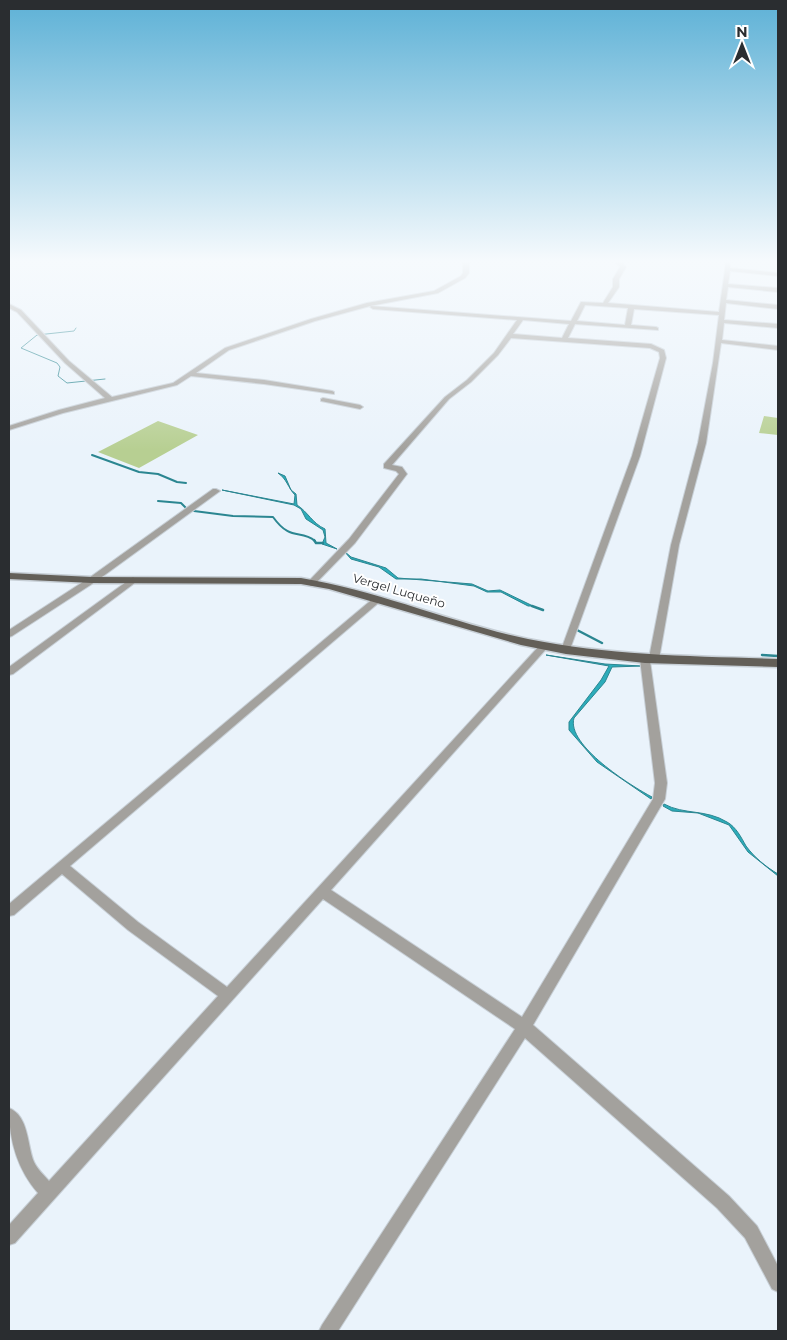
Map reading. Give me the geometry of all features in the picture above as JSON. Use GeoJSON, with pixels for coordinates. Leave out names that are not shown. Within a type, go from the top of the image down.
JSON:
{"type":"FeatureCollection","features":[{"type":"Feature","properties":{"kind":"main road","name":"Vergel Luqueño"},"geometry":{"type":"LineString","coordinates":[[9,576],[92,580],[311,582],[544,646],[566,650],[650,659],[778,662]]}},
{"type":"Feature","properties":{"kind":"street"},"geometry":{"type":"LineString","coordinates":[[33,326],[67,362],[112,400]]}},
{"type":"Feature","properties":{"kind":"street"},"geometry":{"type":"LineString","coordinates":[[9,428],[61,411],[175,384],[216,355],[232,347],[299,326]]}},
{"type":"Feature","properties":{"kind":"street"},"geometry":{"type":"LineString","coordinates":[[311,582],[352,541],[404,474],[399,469],[387,466],[441,405],[469,382],[510,336],[516,326]]}},
{"type":"Feature","properties":{"kind":"street"},"geometry":{"type":"LineString","coordinates":[[564,340],[572,326]]}},
{"type":"Feature","properties":{"kind":"street"},"geometry":{"type":"LineString","coordinates":[[608,326],[655,329],[651,346]]}},
{"type":"Feature","properties":{"kind":"street"},"geometry":{"type":"LineString","coordinates":[[328,1331],[524,1027],[659,799],[660,783],[650,659],[675,545],[702,443],[720,326]]}},
{"type":"Feature","properties":{"kind":"street"},"geometry":{"type":"LineString","coordinates":[[510,336],[651,346],[661,350],[663,358],[649,413],[566,650]]}},
{"type":"Feature","properties":{"kind":"street"},"geometry":{"type":"LineString","coordinates":[[718,341],[778,348]]}},
{"type":"Feature","properties":{"kind":"street"},"geometry":{"type":"LineString","coordinates":[[189,374],[264,382],[332,393]]}},
{"type":"Feature","properties":{"kind":"street"},"geometry":{"type":"LineString","coordinates":[[323,400],[360,407]]}},
{"type":"Feature","properties":{"kind":"street"},"geometry":{"type":"LineString","coordinates":[[9,634],[92,580],[216,491]]}},
{"type":"Feature","properties":{"kind":"street"},"geometry":{"type":"LineString","coordinates":[[9,672],[133,580]]}},
{"type":"Feature","properties":{"kind":"street"},"geometry":{"type":"LineString","coordinates":[[9,911],[378,600]]}},
{"type":"Feature","properties":{"kind":"street"},"geometry":{"type":"LineString","coordinates":[[9,1237],[544,646]]}},
{"type":"Feature","properties":{"kind":"street"},"geometry":{"type":"LineString","coordinates":[[61,866],[133,926],[227,995]]}},
{"type":"Feature","properties":{"kind":"street"},"geometry":{"type":"LineString","coordinates":[[322,891],[524,1027],[723,1202],[751,1232],[778,1282]]}},
{"type":"Feature","properties":{"kind":"street"},"geometry":{"type":"LineString","coordinates":[[9,1116],[14,1120],[17,1128],[28,1169],[48,1192]]}},
{"type":"Feature","properties":{"kind":"green space"},"geometry":{"type":"Polygon","coordinates":[[[764,416],[778,418],[778,435],[759,433],[764,416]]]}},
{"type":"Feature","properties":{"kind":"green space"},"geometry":{"type":"Polygon","coordinates":[[[158,421],[198,435],[139,468],[98,452],[158,421]]]}},
{"type":"Feature","properties":{"kind":"water"},"geometry":{"type":"Polygon","coordinates":[[[278,473],[285,476],[291,490],[283,478],[278,473]]]}},
{"type":"Feature","properties":{"kind":"water"},"geometry":{"type":"Polygon","coordinates":[[[222,490],[294,504],[295,495],[291,490],[296,494],[297,505],[325,529],[326,543],[337,549],[322,544],[325,537],[323,530],[306,519],[301,509],[294,505],[222,490]]]}},
{"type":"Feature","properties":{"kind":"water"},"geometry":{"type":"Polygon","coordinates":[[[344,551],[351,557],[386,568],[398,578],[410,579],[396,579],[379,567],[351,559],[344,551]]]}},
{"type":"Feature","properties":{"kind":"water"},"geometry":{"type":"Polygon","coordinates":[[[438,581],[472,584],[488,591],[500,590],[533,606],[528,606],[501,592],[487,592],[474,586],[438,581]]]}},
{"type":"Feature","properties":{"kind":"water"},"geometry":{"type":"Polygon","coordinates":[[[546,655],[605,664],[641,666],[612,667],[605,682],[574,718],[574,729],[580,740],[602,764],[652,797],[651,799],[597,762],[569,730],[569,722],[601,680],[609,666],[546,655]]]}},
{"type":"Feature","properties":{"kind":"water"},"geometry":{"type":"Polygon","coordinates":[[[664,804],[679,810],[711,815],[727,822],[736,829],[753,854],[778,874],[778,876],[748,852],[729,825],[698,813],[672,811],[663,806],[664,804]]]}},
{"type":"Feature","properties":{"kind":"waterway"},"geometry":{"type":"LineString","coordinates":[[76,328],[74,331],[37,335],[21,348],[57,363],[60,367],[58,376],[67,383],[105,379]]}},
{"type":"Feature","properties":{"kind":"waterway"},"geometry":{"type":"LineString","coordinates":[[92,455],[139,472],[158,474],[177,482],[186,483]]}},
{"type":"Feature","properties":{"kind":"waterway"},"geometry":{"type":"LineString","coordinates":[[158,501],[181,503],[186,508]]}},
{"type":"Feature","properties":{"kind":"waterway"},"geometry":{"type":"LineString","coordinates":[[194,511],[233,516],[273,517],[285,530],[314,541]]}},
{"type":"Feature","properties":{"kind":"waterway"},"geometry":{"type":"LineString","coordinates":[[314,541],[316,543],[323,543]]}},
{"type":"Feature","properties":{"kind":"waterway"},"geometry":{"type":"LineString","coordinates":[[532,606],[543,610]]}},
{"type":"Feature","properties":{"kind":"waterway"},"geometry":{"type":"LineString","coordinates":[[577,630],[602,643]]}},
{"type":"Feature","properties":{"kind":"waterway"},"geometry":{"type":"LineString","coordinates":[[762,655],[778,656]]}}]}
